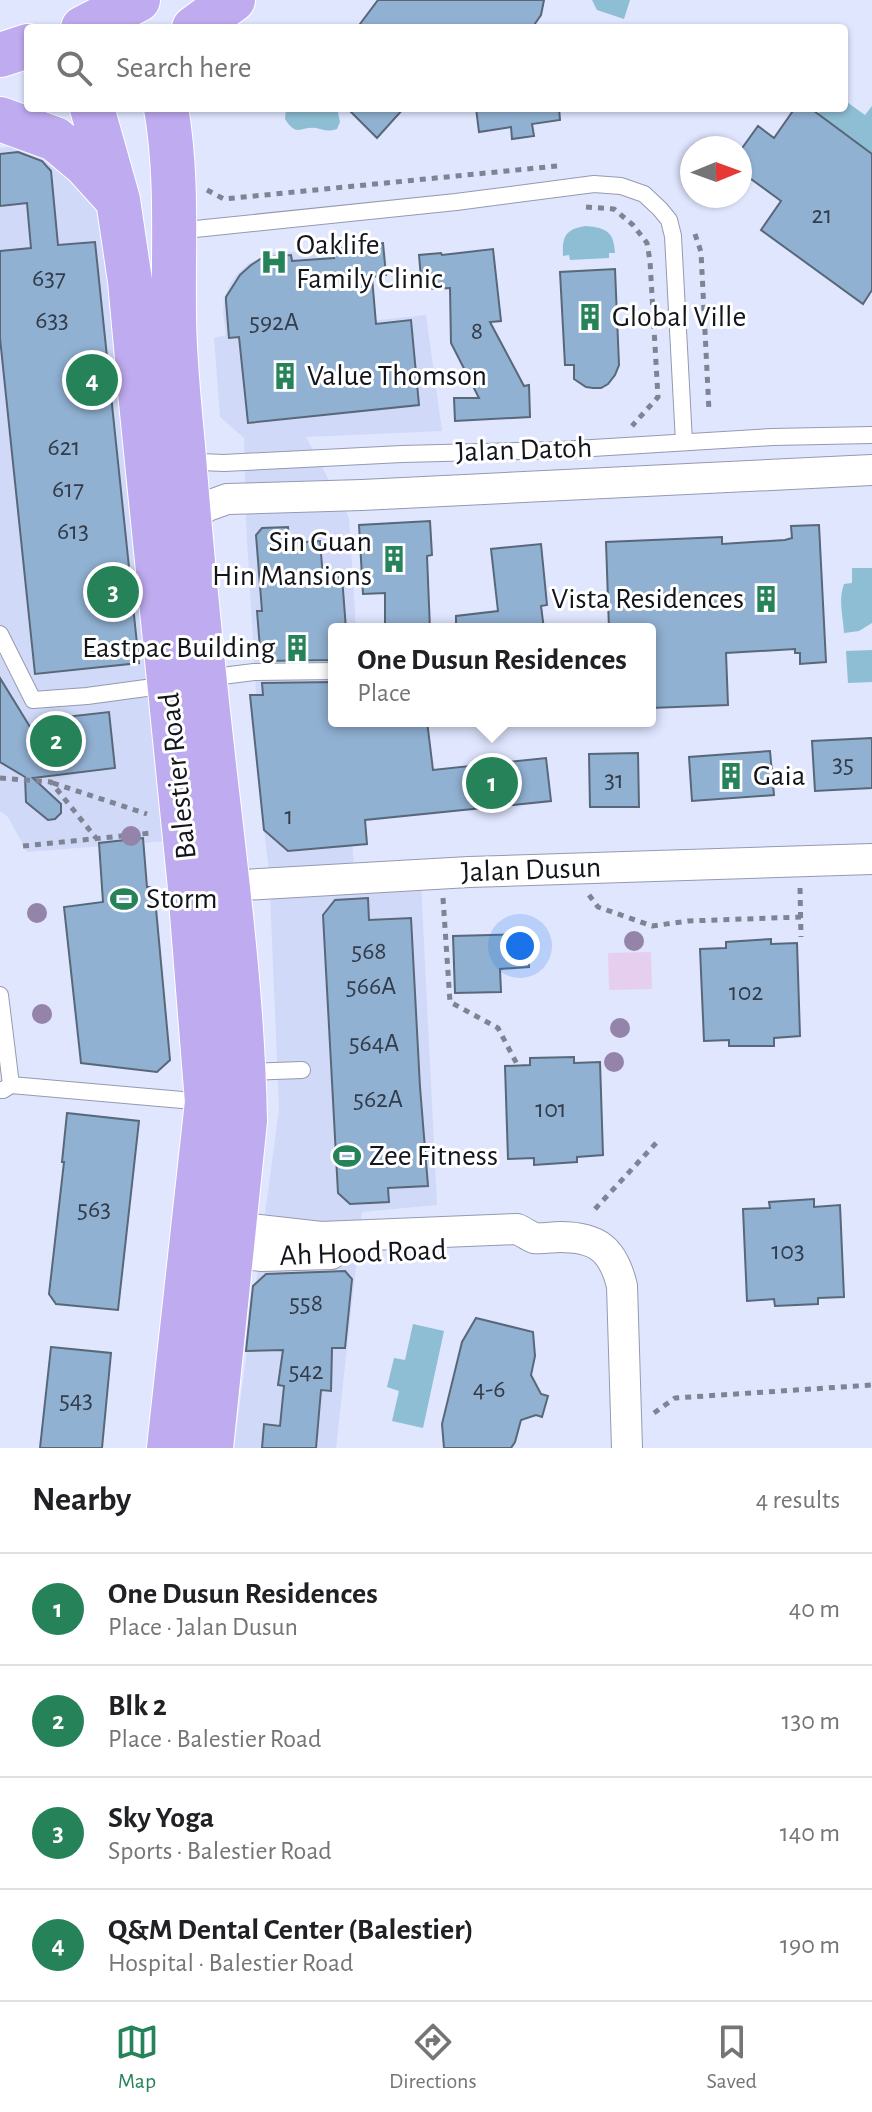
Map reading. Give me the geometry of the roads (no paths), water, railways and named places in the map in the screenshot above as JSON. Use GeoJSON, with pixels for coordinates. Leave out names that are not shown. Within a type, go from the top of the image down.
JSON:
{"type":"FeatureCollection","features":[{"type":"Feature","properties":{"kind":"main road"},"geometry":{"type":"LineString","coordinates":[[200,24],[233,0]]}},
{"type":"Feature","properties":{"kind":"main road"},"geometry":{"type":"LineString","coordinates":[[212,24],[233,0]]}},
{"type":"Feature","properties":{"kind":"main road"},"geometry":{"type":"LineString","coordinates":[[95,24],[136,11]]}},
{"type":"Feature","properties":{"kind":"main road"},"geometry":{"type":"LineString","coordinates":[[0,55],[24,47]]}},
{"type":"Feature","properties":{"kind":"main road"},"geometry":{"type":"LineString","coordinates":[[0,117],[24,110]]}},
{"type":"Feature","properties":{"kind":"main road","name":"Balestier Road"},"geometry":{"type":"LineString","coordinates":[[93,112],[118,200],[186,682],[209,887],[207,1102],[212,1238],[211,1448]]}},
{"type":"Feature","properties":{"kind":"main road","name":"Balestier Road"},"geometry":{"type":"LineString","coordinates":[[171,116],[174,315],[190,521],[186,682]]}},
{"type":"Feature","properties":{"kind":"main road"},"geometry":{"type":"LineString","coordinates":[[0,117],[55,139],[85,164],[118,200]]}},
{"type":"Feature","properties":{"kind":"main road","name":"Balestier Road"},"geometry":{"type":"LineString","coordinates":[[169,1448],[189,1272],[212,1238],[245,1121],[238,984],[209,887]]}},
{"type":"Feature","properties":{"kind":"street","name":"Jalan Datoh"},"geometry":{"type":"LineString","coordinates":[[190,521],[205,507],[227,499],[872,470]]}},
{"type":"Feature","properties":{"kind":"street","name":"Jalan Dusun"},"geometry":{"type":"LineString","coordinates":[[209,887],[441,873],[872,859]]}},
{"type":"Feature","properties":{"kind":"street","name":"Ah Hood Road"},"geometry":{"type":"LineString","coordinates":[[212,1238],[517,1229],[534,1238],[579,1237],[590,1240],[600,1247],[618,1270],[622,1301],[627,1448]]}},
{"type":"Feature","properties":{"kind":"lane"},"geometry":{"type":"LineString","coordinates":[[175,231],[456,202],[594,184],[621,186],[644,194],[669,220],[673,236],[684,442]]}},
{"type":"Feature","properties":{"kind":"lane","name":"Jalan Datoh"},"geometry":{"type":"LineString","coordinates":[[183,446],[200,462],[224,463],[872,435]]}},
{"type":"Feature","properties":{"kind":"lane"},"geometry":{"type":"LineString","coordinates":[[560,450],[568,466],[569,484]]}},
{"type":"Feature","properties":{"kind":"lane"},"geometry":{"type":"LineString","coordinates":[[0,634],[33,700],[87,696],[254,672],[328,671]]}},
{"type":"Feature","properties":{"kind":"lane"},"geometry":{"type":"LineString","coordinates":[[0,995],[5,1087],[207,1102]]}},
{"type":"Feature","properties":{"kind":"lane"},"geometry":{"type":"LineString","coordinates":[[244,1072],[302,1070]]}},
{"type":"Feature","properties":{"kind":"place","name":"Oaklife Family Clinic"},"geometry":{"type":"Point","coordinates":[274,262]}},
{"type":"Feature","properties":{"kind":"place","name":"Global Ville"},"geometry":{"type":"Point","coordinates":[590,317]}},
{"type":"Feature","properties":{"kind":"place","name":"Value Thomson"},"geometry":{"type":"Point","coordinates":[285,376]}},
{"type":"Feature","properties":{"kind":"place","name":"Q&M Dental Center (Balestier)"},"geometry":{"type":"Point","coordinates":[92,380]}},
{"type":"Feature","properties":{"kind":"place","name":"Sin Guan Hin Mansions"},"geometry":{"type":"Point","coordinates":[394,559]}},
{"type":"Feature","properties":{"kind":"place","name":"Sky Yoga"},"geometry":{"type":"Point","coordinates":[113,592]}},
{"type":"Feature","properties":{"kind":"place","name":"Vista Residences"},"geometry":{"type":"Point","coordinates":[766,599]}},
{"type":"Feature","properties":{"kind":"place","name":"Eastpac Building"},"geometry":{"type":"Point","coordinates":[297,648]}},
{"type":"Feature","properties":{"kind":"place","name":"Blk 2"},"geometry":{"type":"Point","coordinates":[56,741]}},
{"type":"Feature","properties":{"kind":"place","name":"Gaia"},"geometry":{"type":"Point","coordinates":[731,776]}},
{"type":"Feature","properties":{"kind":"place","name":"One Dusun Residences"},"geometry":{"type":"Point","coordinates":[492,783]}},
{"type":"Feature","properties":{"kind":"place","name":"Storm"},"geometry":{"type":"Point","coordinates":[124,899]}},
{"type":"Feature","properties":{"kind":"place","name":"Zee Fitness"},"geometry":{"type":"Point","coordinates":[347,1156]}}]}
